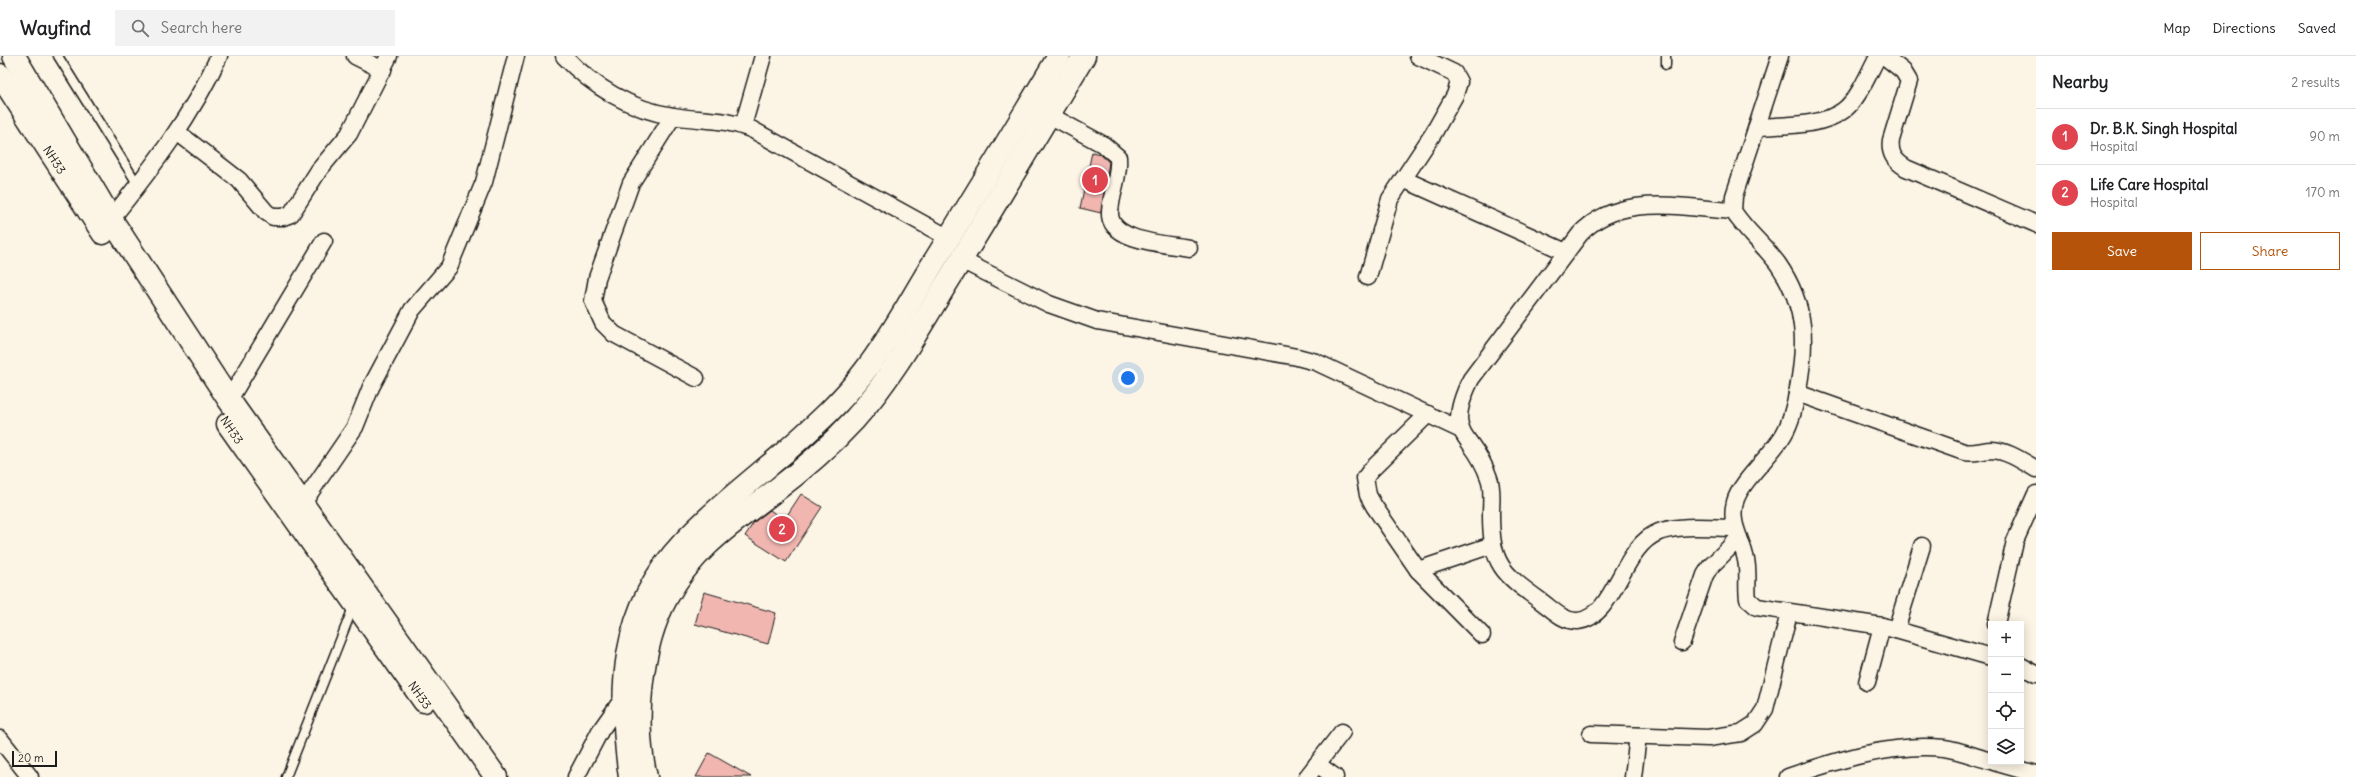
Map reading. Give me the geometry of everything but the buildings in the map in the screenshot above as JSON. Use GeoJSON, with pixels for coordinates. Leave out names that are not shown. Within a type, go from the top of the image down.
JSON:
{"type":"FeatureCollection","features":[{"type":"Feature","properties":{"kind":"main road"},"geometry":{"type":"LineString","coordinates":[[14,56],[111,219],[229,400],[496,777]]}},
{"type":"Feature","properties":{"kind":"main road"},"geometry":{"type":"LineString","coordinates":[[644,776],[626,751],[624,697],[628,651],[637,615],[650,589],[666,563],[706,520],[802,437],[848,392],[874,359],[1059,56]]}},
{"type":"Feature","properties":{"kind":"main road"},"geometry":{"type":"LineString","coordinates":[[644,776],[640,717],[645,666],[650,642],[665,599],[681,572],[696,554],[722,529],[774,491],[853,421],[906,350],[1084,56]]}},
{"type":"Feature","properties":{"kind":"main road","name":"NH33"},"geometry":{"type":"LineString","coordinates":[[0,74],[178,350],[256,465],[478,777]]}},
{"type":"Feature","properties":{"kind":"street"},"geometry":{"type":"LineString","coordinates":[[111,219],[177,132],[204,91],[219,56]]}},
{"type":"Feature","properties":{"kind":"street"},"geometry":{"type":"LineString","coordinates":[[177,132],[239,180],[266,212],[273,217],[283,217],[291,214],[319,170],[349,134],[386,63],[355,56]]}},
{"type":"Feature","properties":{"kind":"street"},"geometry":{"type":"LineString","coordinates":[[303,503],[355,427],[371,387],[412,310],[449,267],[484,182],[516,56]]}},
{"type":"Feature","properties":{"kind":"street"},"geometry":{"type":"LineString","coordinates":[[564,56],[586,76],[635,107],[673,116],[717,119],[743,126],[949,238]]}},
{"type":"Feature","properties":{"kind":"street"},"geometry":{"type":"LineString","coordinates":[[743,126],[763,56]]}},
{"type":"Feature","properties":{"kind":"street"},"geometry":{"type":"LineString","coordinates":[[1368,277],[1384,215],[1390,199],[1433,134],[1455,95],[1459,82],[1454,72],[1418,56]]}},
{"type":"Feature","properties":{"kind":"street"},"geometry":{"type":"LineString","coordinates":[[1780,56],[1734,196],[1733,211],[1778,265],[1792,291],[1802,318],[1805,340],[1797,393],[1788,428],[1777,446],[1745,484],[1735,501],[1732,517],[1747,561],[1748,599],[1756,607],[1889,628],[1988,653]]}},
{"type":"Feature","properties":{"kind":"street"},"geometry":{"type":"LineString","coordinates":[[1757,127],[1812,122],[1834,116],[1844,110],[1854,98],[1878,56]]}},
{"type":"Feature","properties":{"kind":"street"},"geometry":{"type":"LineString","coordinates":[[1884,56],[1904,71],[1909,81],[1890,140],[1890,150],[1897,162],[1906,168],[2036,224]]}},
{"type":"Feature","properties":{"kind":"street"},"geometry":{"type":"LineString","coordinates":[[1048,115],[1104,145],[1118,157],[1119,167],[1110,211],[1110,220],[1115,228],[1125,235],[1138,239],[1190,248]]}},
{"type":"Feature","properties":{"kind":"street"},"geometry":{"type":"LineString","coordinates":[[673,116],[631,182],[597,278],[593,301],[602,323],[614,334],[696,378]]}},
{"type":"Feature","properties":{"kind":"street"},"geometry":{"type":"LineString","coordinates":[[1404,179],[1566,252]]}},
{"type":"Feature","properties":{"kind":"street"},"geometry":{"type":"LineString","coordinates":[[1733,211],[1645,206],[1624,208],[1608,213],[1592,221],[1566,252],[1471,379],[1462,398],[1459,410],[1459,424],[1489,478],[1492,545],[1498,563],[1510,579],[1564,619],[1576,621],[1589,619],[1599,611],[1638,549],[1658,532],[1672,528],[1737,533]]}},
{"type":"Feature","properties":{"kind":"street"},"geometry":{"type":"LineString","coordinates":[[229,400],[324,241]]}},
{"type":"Feature","properties":{"kind":"street"},"geometry":{"type":"LineString","coordinates":[[961,260],[1049,304],[1097,321],[1297,357],[1316,362],[1461,430]]}},
{"type":"Feature","properties":{"kind":"street"},"geometry":{"type":"LineString","coordinates":[[1797,393],[1964,452],[1973,454],[1990,450],[2000,451],[2036,469]]}},
{"type":"Feature","properties":{"kind":"street"},"geometry":{"type":"LineString","coordinates":[[1428,414],[1370,470],[1366,478],[1368,495],[1418,570],[1482,634]]}},
{"type":"Feature","properties":{"kind":"street"},"geometry":{"type":"LineString","coordinates":[[1997,621],[2014,541],[2036,494]]}},
{"type":"Feature","properties":{"kind":"street"},"geometry":{"type":"LineString","coordinates":[[1682,642],[1705,575],[1710,566],[1737,533]]}},
{"type":"Feature","properties":{"kind":"street"},"geometry":{"type":"LineString","coordinates":[[1418,570],[1492,545]]}},
{"type":"Feature","properties":{"kind":"street"},"geometry":{"type":"LineString","coordinates":[[1867,682],[1922,546]]}},
{"type":"Feature","properties":{"kind":"street"},"geometry":{"type":"LineString","coordinates":[[1591,734],[1724,737],[1741,734],[1755,724],[1765,709],[1789,613]]}},
{"type":"Feature","properties":{"kind":"street"},"geometry":{"type":"LineString","coordinates":[[2024,668],[2036,674]]}},
{"type":"Feature","properties":{"kind":"street"},"geometry":{"type":"LineString","coordinates":[[576,777],[600,731],[624,697]]}},
{"type":"Feature","properties":{"kind":"street"},"geometry":{"type":"LineString","coordinates":[[1307,777],[1342,732]]}},
{"type":"Feature","properties":{"kind":"street"},"geometry":{"type":"LineString","coordinates":[[1633,777],[1638,736]]}},
{"type":"Feature","properties":{"kind":"street"},"geometry":{"type":"LineString","coordinates":[[0,739],[30,777]]}},
{"type":"Feature","properties":{"kind":"street"},"geometry":{"type":"LineString","coordinates":[[1788,777],[1816,767],[1872,754],[1918,746],[1945,748],[1988,760]]}},
{"type":"Feature","properties":{"kind":"street"},"geometry":{"type":"LineString","coordinates":[[1317,764],[1335,777]]}},
{"type":"Feature","properties":{"kind":"street"},"geometry":{"type":"LineString","coordinates":[[2004,765],[2036,774]]}},
{"type":"Feature","properties":{"kind":"lane"},"geometry":{"type":"LineString","coordinates":[[58,56],[138,185]]}},
{"type":"Feature","properties":{"kind":"lane"},"geometry":{"type":"LineString","coordinates":[[1666,56],[1666,65]]}},
{"type":"Feature","properties":{"kind":"lane"},"geometry":{"type":"LineString","coordinates":[[286,777],[355,603]]}},
{"type":"Feature","properties":{"kind":"place","name":"Dr. B.K. Singh Hospital"},"geometry":{"type":"Point","coordinates":[1095,180]}},
{"type":"Feature","properties":{"kind":"place","name":"Life Care Hospital"},"geometry":{"type":"Point","coordinates":[782,529]}}]}
